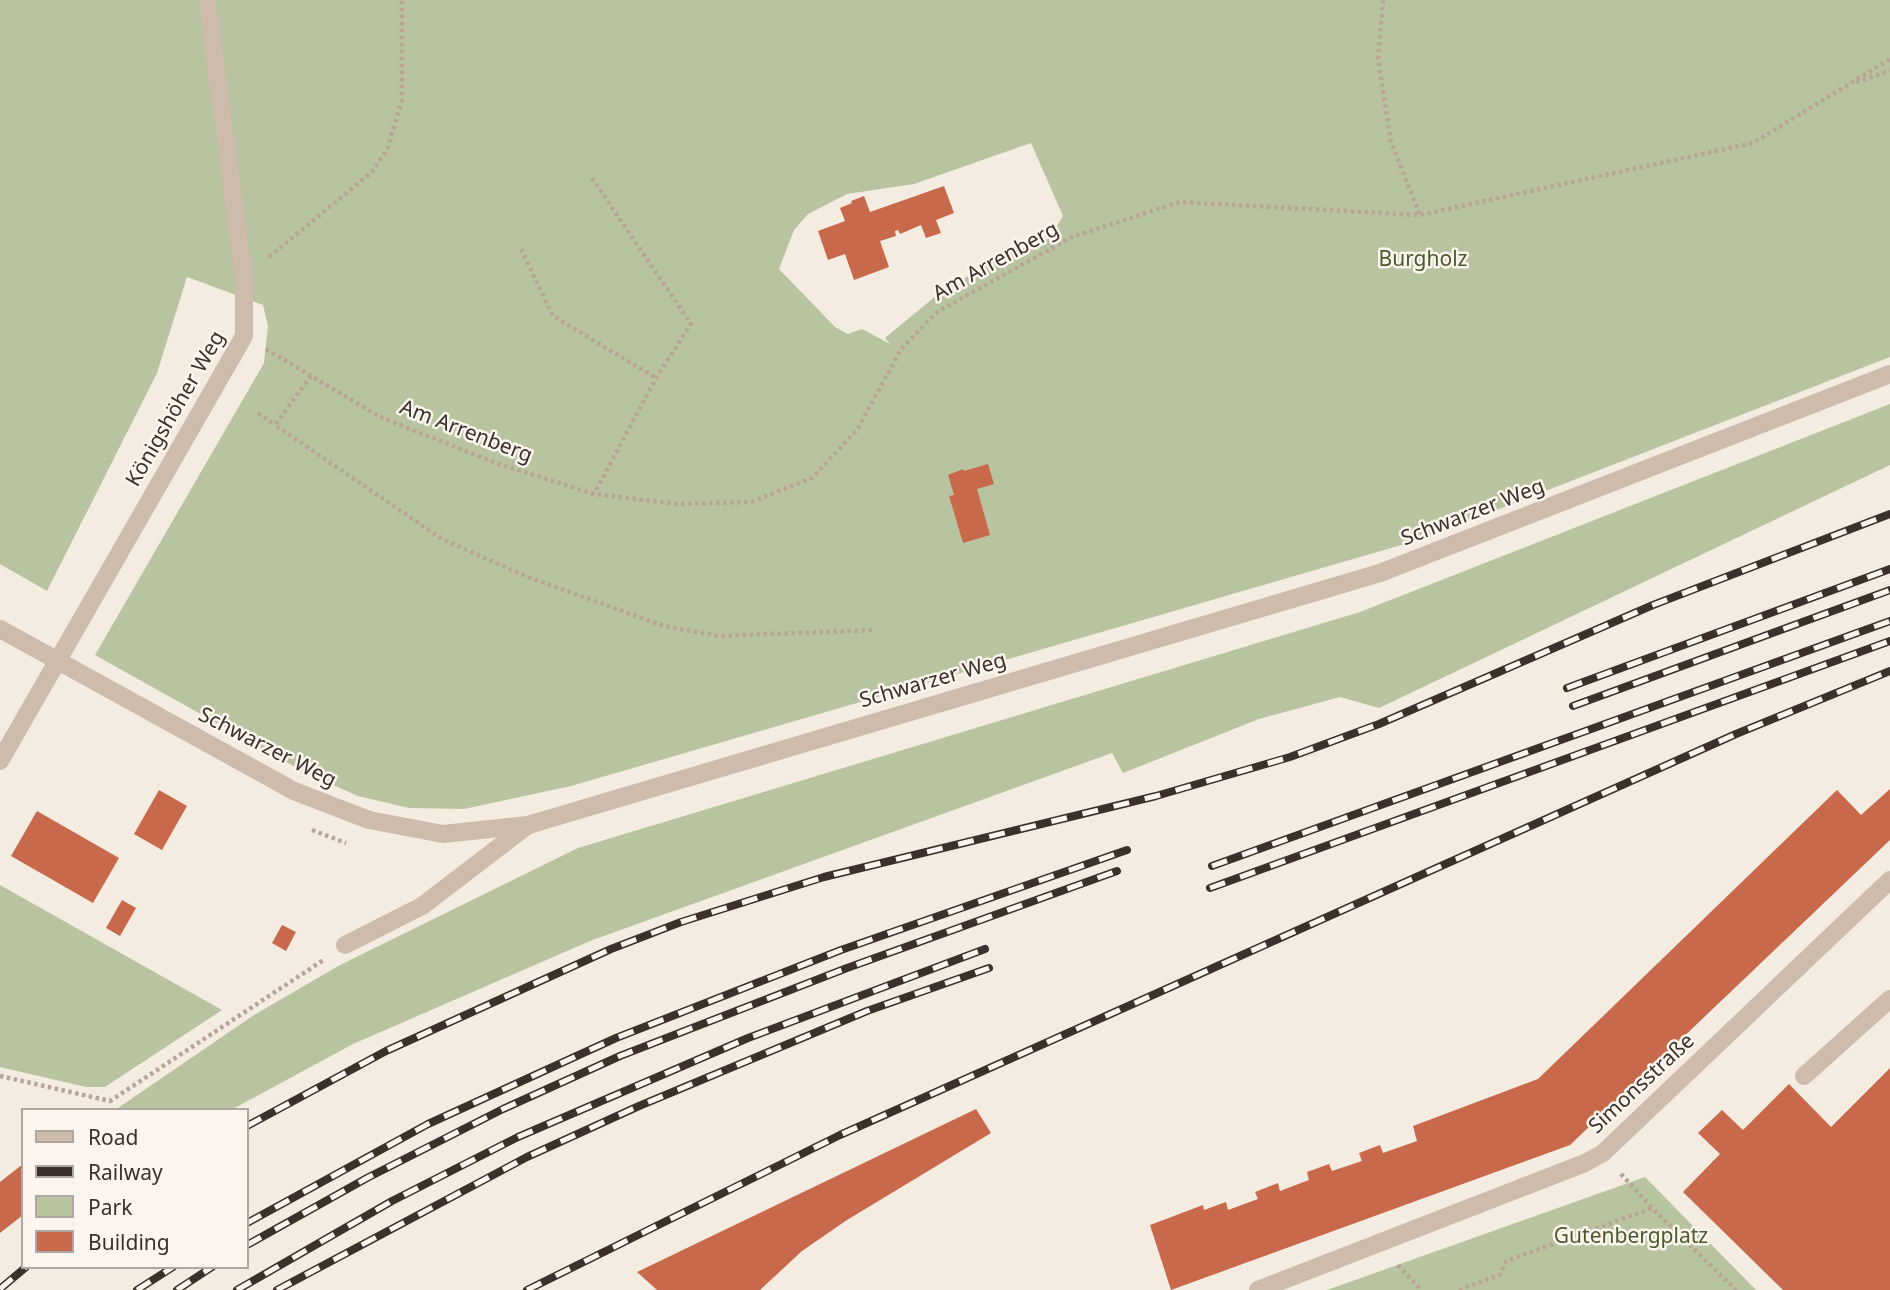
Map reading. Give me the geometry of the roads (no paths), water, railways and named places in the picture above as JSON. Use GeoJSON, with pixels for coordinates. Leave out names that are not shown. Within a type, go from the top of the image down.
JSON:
{"type":"FeatureCollection","features":[{"type":"Feature","properties":{"kind":"street","name":"Königshöher Weg"},"geometry":{"type":"LineString","coordinates":[[0,761],[244,336],[244,278],[207,0]]}},
{"type":"Feature","properties":{"kind":"street","name":"Schwarzer Weg"},"geometry":{"type":"LineString","coordinates":[[0,629],[294,791],[369,820],[443,834],[528,825],[1380,573],[1890,374]]}},
{"type":"Feature","properties":{"kind":"street"},"geometry":{"type":"LineString","coordinates":[[345,945],[422,906],[528,825]]}},
{"type":"Feature","properties":{"kind":"street","name":"Simonsstraße"},"geometry":{"type":"LineString","coordinates":[[1258,1290],[1585,1163],[1603,1153],[1889,883]]}},
{"type":"Feature","properties":{"kind":"street"},"geometry":{"type":"LineString","coordinates":[[1804,1076],[1890,999]]}},
{"type":"Feature","properties":{"kind":"railway"},"geometry":{"type":"LineString","coordinates":[[248,1125],[386,1051],[611,949],[681,922],[824,877],[1156,796],[1290,757],[1379,724],[1653,605],[1890,514]]}},
{"type":"Feature","properties":{"kind":"railway"},"geometry":{"type":"LineString","coordinates":[[1567,688],[1890,569]]}},
{"type":"Feature","properties":{"kind":"railway"},"geometry":{"type":"LineString","coordinates":[[1573,706],[1890,590]]}},
{"type":"Feature","properties":{"kind":"railway"},"geometry":{"type":"LineString","coordinates":[[1212,866],[1890,621]]}},
{"type":"Feature","properties":{"kind":"railway"},"geometry":{"type":"LineString","coordinates":[[1210,888],[1890,641]]}},
{"type":"Feature","properties":{"kind":"railway"},"geometry":{"type":"LineString","coordinates":[[527,1290],[840,1135],[1736,734],[1890,671]]}},
{"type":"Feature","properties":{"kind":"railway"},"geometry":{"type":"LineString","coordinates":[[248,1222],[428,1124],[616,1038],[841,950],[1127,850]]}},
{"type":"Feature","properties":{"kind":"railway"},"geometry":{"type":"LineString","coordinates":[[248,1244],[367,1178],[503,1109],[620,1056],[847,968],[1117,871]]}},
{"type":"Feature","properties":{"kind":"railway"},"geometry":{"type":"LineString","coordinates":[[237,1290],[392,1201],[518,1137],[748,1038],[985,949]]}},
{"type":"Feature","properties":{"kind":"railway"},"geometry":{"type":"LineString","coordinates":[[277,1290],[527,1157],[639,1106],[867,1011],[989,968]]}},
{"type":"Feature","properties":{"kind":"railway"},"geometry":{"type":"LineString","coordinates":[[0,1289],[24,1269]]}},
{"type":"Feature","properties":{"kind":"railway"},"geometry":{"type":"LineString","coordinates":[[137,1290],[170,1269]]}},
{"type":"Feature","properties":{"kind":"railway"},"geometry":{"type":"LineString","coordinates":[[177,1290],[209,1269]]}},
{"type":"Feature","properties":{"kind":"park label","name":"Burgholz"},"geometry":{"type":"Point","coordinates":[1423,260]}},
{"type":"Feature","properties":{"kind":"park label","name":"Gutenbergplatz"},"geometry":{"type":"Point","coordinates":[1631,1237]}}]}
